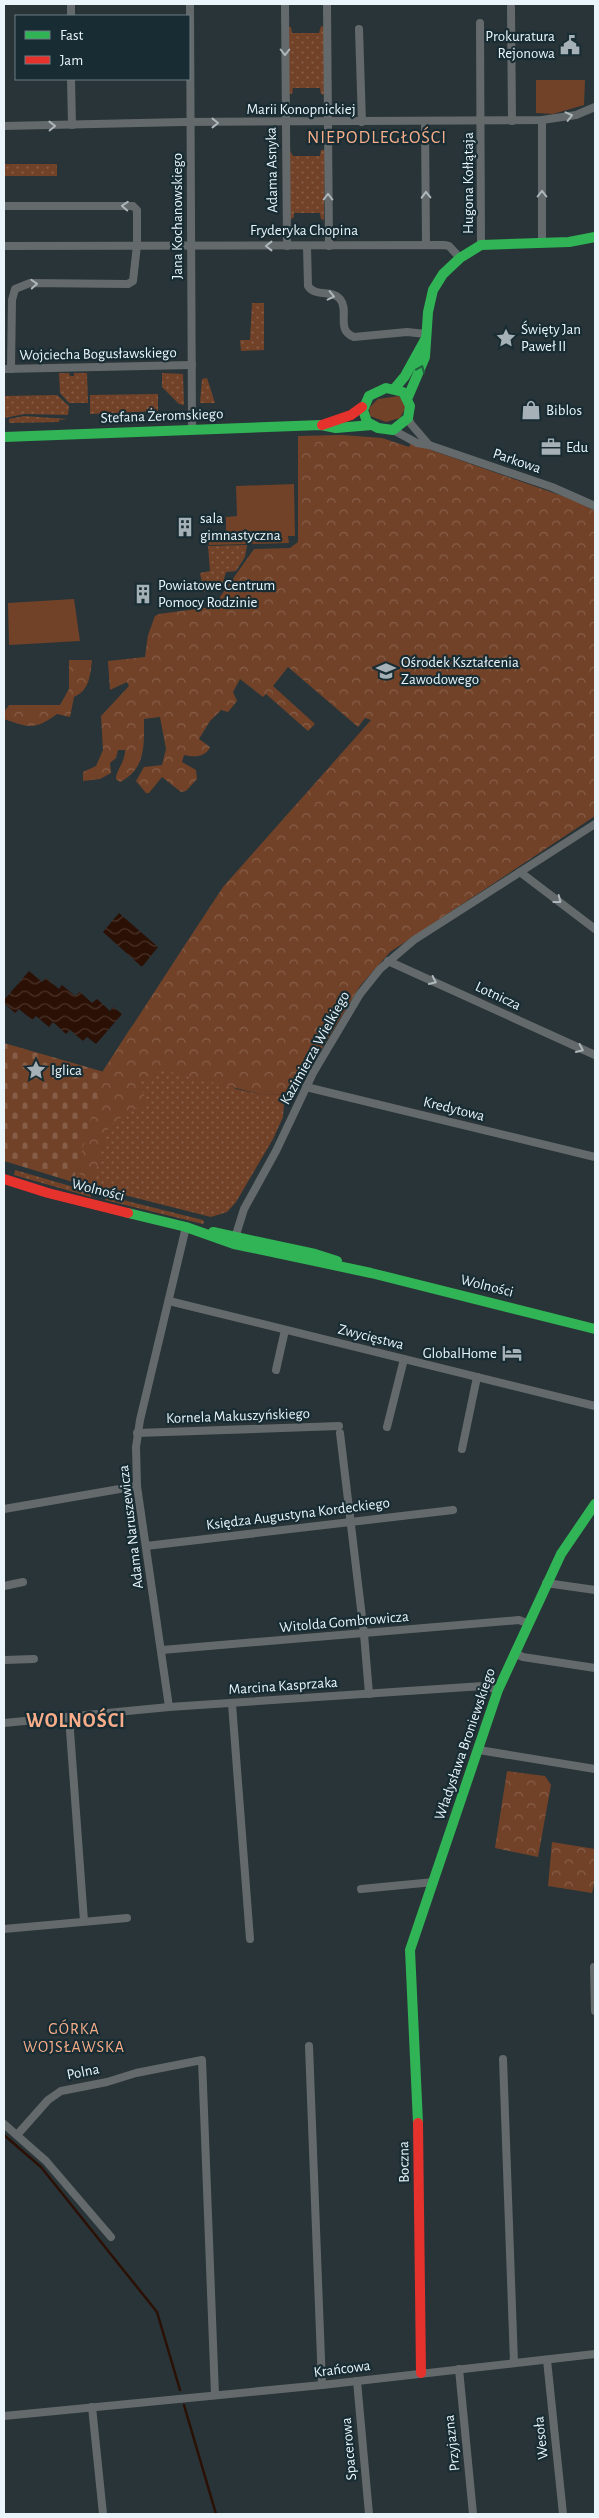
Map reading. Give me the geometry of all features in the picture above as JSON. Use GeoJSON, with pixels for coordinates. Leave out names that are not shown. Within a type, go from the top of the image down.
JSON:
{"type":"FeatureCollection","features":[{"type":"Feature","properties":{"kind":"street","name":"Jana Kochanowskiego"},"geometry":{"type":"LineString","coordinates":[[190,4],[192,429]]}},
{"type":"Feature","properties":{"kind":"street","name":"Adama Asnyka"},"geometry":{"type":"LineString","coordinates":[[285,4],[287,246]]}},
{"type":"Feature","properties":{"kind":"street"},"geometry":{"type":"LineString","coordinates":[[327,4],[329,246]]}},
{"type":"Feature","properties":{"kind":"street"},"geometry":{"type":"LineString","coordinates":[[511,7],[512,121]]}},
{"type":"Feature","properties":{"kind":"street","name":"Hugona Kołłątaja"},"geometry":{"type":"LineString","coordinates":[[480,23],[482,245]]}},
{"type":"Feature","properties":{"kind":"street"},"geometry":{"type":"LineString","coordinates":[[359,29],[362,122]]}},
{"type":"Feature","properties":{"kind":"street"},"geometry":{"type":"LineString","coordinates":[[71,80],[72,126]]}},
{"type":"Feature","properties":{"kind":"street","name":"Marii Konopnickiej"},"geometry":{"type":"LineString","coordinates":[[4,126],[542,120],[576,114],[595,106]]}},
{"type":"Feature","properties":{"kind":"street"},"geometry":{"type":"LineString","coordinates":[[542,120],[542,243]]}},
{"type":"Feature","properties":{"kind":"street"},"geometry":{"type":"LineString","coordinates":[[425,122],[426,244]]}},
{"type":"Feature","properties":{"kind":"street"},"geometry":{"type":"LineString","coordinates":[[4,206],[133,206],[137,210],[137,245],[134,256],[134,279],[128,284],[30,283],[15,289],[12,300],[7,369]]}},
{"type":"Feature","properties":{"kind":"street"},"geometry":{"type":"LineString","coordinates":[[408,398],[425,357],[429,305],[433,290],[443,274],[460,258],[482,245],[542,243],[595,237]]}},
{"type":"Feature","properties":{"kind":"street","name":"Fryderyka Chopina"},"geometry":{"type":"LineString","coordinates":[[4,246],[329,246],[426,244],[449,246],[460,258]]}},
{"type":"Feature","properties":{"kind":"street"},"geometry":{"type":"LineString","coordinates":[[307,246],[308,286],[315,294],[336,296],[340,299],[344,309],[344,326],[348,334],[354,336],[408,332],[426,336]]}},
{"type":"Feature","properties":{"kind":"street"},"geometry":{"type":"LineString","coordinates":[[395,388],[408,398],[411,408],[408,418],[393,430],[386,430],[372,425],[365,419],[362,407],[366,398],[377,390],[395,388],[407,375],[420,344],[426,336]]}},
{"type":"Feature","properties":{"kind":"street","name":"Wojciecha Bogusławskiego"},"geometry":{"type":"LineString","coordinates":[[7,369],[192,366]]}},
{"type":"Feature","properties":{"kind":"street","name":"Stefana Żeromskiego"},"geometry":{"type":"LineString","coordinates":[[321,425],[351,416],[362,407]]}},
{"type":"Feature","properties":{"kind":"street"},"geometry":{"type":"LineString","coordinates":[[408,418],[429,445]]}},
{"type":"Feature","properties":{"kind":"street","name":"Stefana Żeromskiego"},"geometry":{"type":"LineString","coordinates":[[4,438],[192,429],[321,425],[336,428],[372,425]]}},
{"type":"Feature","properties":{"kind":"street","name":"Parkowa"},"geometry":{"type":"LineString","coordinates":[[393,430],[417,443],[429,445],[561,490],[595,506]]}},
{"type":"Feature","properties":{"kind":"street","name":"Kazimierza Wielkiego"},"geometry":{"type":"LineString","coordinates":[[235,1239],[244,1209],[276,1151],[306,1087],[360,994],[388,961],[414,940],[595,824]]}},
{"type":"Feature","properties":{"kind":"street"},"geometry":{"type":"LineString","coordinates":[[520,872],[595,929]]}},
{"type":"Feature","properties":{"kind":"street","name":"Lotnicza"},"geometry":{"type":"LineString","coordinates":[[388,961],[595,1055]]}},
{"type":"Feature","properties":{"kind":"street","name":"Kredytowa"},"geometry":{"type":"LineString","coordinates":[[306,1087],[595,1157]]}},
{"type":"Feature","properties":{"kind":"street","name":"Wolności"},"geometry":{"type":"LineString","coordinates":[[4,1179],[48,1193],[235,1239],[315,1254],[371,1273],[595,1329]]}},
{"type":"Feature","properties":{"kind":"street","name":"Adama Naruszewicza"},"geometry":{"type":"LineString","coordinates":[[169,1707],[137,1486],[138,1433],[186,1227]]}},
{"type":"Feature","properties":{"kind":"street","name":"Zwycięstwa"},"geometry":{"type":"LineString","coordinates":[[169,1301],[595,1406]]}},
{"type":"Feature","properties":{"kind":"street"},"geometry":{"type":"LineString","coordinates":[[276,1370],[286,1330]]}},
{"type":"Feature","properties":{"kind":"street"},"geometry":{"type":"LineString","coordinates":[[387,1427],[404,1359]]}},
{"type":"Feature","properties":{"kind":"street"},"geometry":{"type":"LineString","coordinates":[[462,1449],[477,1377]]}},
{"type":"Feature","properties":{"kind":"street","name":"Kornela Makuszyńskiego"},"geometry":{"type":"LineString","coordinates":[[138,1433],[340,1429],[350,1521]]}},
{"type":"Feature","properties":{"kind":"street"},"geometry":{"type":"LineString","coordinates":[[4,1509],[137,1486]]}},
{"type":"Feature","properties":{"kind":"street","name":"Władysława Broniewskiego"},"geometry":{"type":"LineString","coordinates":[[410,1950],[479,1750],[478,1742],[498,1690],[561,1554],[595,1504]]}},
{"type":"Feature","properties":{"kind":"street","name":"Księdza Augustyna Kordeckiego"},"geometry":{"type":"LineString","coordinates":[[146,1546],[453,1510]]}},
{"type":"Feature","properties":{"kind":"street"},"geometry":{"type":"LineString","coordinates":[[350,1521],[364,1634],[369,1694]]}},
{"type":"Feature","properties":{"kind":"street"},"geometry":{"type":"LineString","coordinates":[[4,1586],[23,1582]]}},
{"type":"Feature","properties":{"kind":"street"},"geometry":{"type":"LineString","coordinates":[[546,1583],[595,1590]]}},
{"type":"Feature","properties":{"kind":"street","name":"Witolda Gombrowicza"},"geometry":{"type":"LineString","coordinates":[[162,1650],[519,1620],[528,1623]]}},
{"type":"Feature","properties":{"kind":"street"},"geometry":{"type":"LineString","coordinates":[[514,1653],[523,1657],[595,1668]]}},
{"type":"Feature","properties":{"kind":"street"},"geometry":{"type":"LineString","coordinates":[[4,1660],[34,1659]]}},
{"type":"Feature","properties":{"kind":"street","name":"Marcina Kasprzaka"},"geometry":{"type":"LineString","coordinates":[[4,1723],[169,1707],[484,1686],[498,1690]]}},
{"type":"Feature","properties":{"kind":"street"},"geometry":{"type":"LineString","coordinates":[[232,1704],[250,1939]]}},
{"type":"Feature","properties":{"kind":"street"},"geometry":{"type":"LineString","coordinates":[[70,1717],[84,1921]]}},
{"type":"Feature","properties":{"kind":"street"},"geometry":{"type":"LineString","coordinates":[[479,1750],[595,1769]]}},
{"type":"Feature","properties":{"kind":"street"},"geometry":{"type":"LineString","coordinates":[[361,1888],[434,1882]]}},
{"type":"Feature","properties":{"kind":"street"},"geometry":{"type":"LineString","coordinates":[[4,1929],[127,1918]]}},
{"type":"Feature","properties":{"kind":"street","name":"Boczna"},"geometry":{"type":"LineString","coordinates":[[410,1950],[418,2132],[421,2373]]}},
{"type":"Feature","properties":{"kind":"street"},"geometry":{"type":"LineString","coordinates":[[594,1967],[595,2011]]}},
{"type":"Feature","properties":{"kind":"street"},"geometry":{"type":"LineString","coordinates":[[309,2046],[322,2385]]}},
{"type":"Feature","properties":{"kind":"street"},"geometry":{"type":"LineString","coordinates":[[503,2058],[514,2363]]}},
{"type":"Feature","properties":{"kind":"street","name":"Polna"},"geometry":{"type":"LineString","coordinates":[[17,2135],[48,2100],[61,2091],[202,2060],[215,2396]]}},
{"type":"Feature","properties":{"kind":"street"},"geometry":{"type":"LineString","coordinates":[[4,2124],[46,2161],[111,2237]]}},
{"type":"Feature","properties":{"kind":"street","name":"Krańcowa"},"geometry":{"type":"LineString","coordinates":[[4,2416],[322,2385],[595,2354]]}},
{"type":"Feature","properties":{"kind":"street","name":"Wesoła"},"geometry":{"type":"LineString","coordinates":[[547,2360],[563,2514]]}},
{"type":"Feature","properties":{"kind":"street","name":"Przyjazna"},"geometry":{"type":"LineString","coordinates":[[459,2370],[473,2514]]}},
{"type":"Feature","properties":{"kind":"street","name":"Spacerowa"},"geometry":{"type":"LineString","coordinates":[[357,2381],[368,2514]]}},
{"type":"Feature","properties":{"kind":"street"},"geometry":{"type":"LineString","coordinates":[[92,2407],[103,2514]]}},
{"type":"Feature","properties":{"kind":"green space"},"geometry":{"type":"Polygon","coordinates":[[[321,26],[324,27],[325,95],[321,94],[320,88],[293,88],[292,94],[288,94],[288,27],[291,27],[292,33],[319,33],[321,26]]]}},
{"type":"Feature","properties":{"kind":"green space"},"geometry":{"type":"Polygon","coordinates":[[[536,80],[585,80],[584,105],[553,114],[536,113],[536,80]]]}},
{"type":"Feature","properties":{"kind":"green space"},"geometry":{"type":"Polygon","coordinates":[[[289,149],[293,156],[320,156],[321,150],[325,150],[324,220],[321,219],[320,213],[294,213],[294,217],[290,220],[289,149]]]}},
{"type":"Feature","properties":{"kind":"green space"},"geometry":{"type":"Polygon","coordinates":[[[4,164],[57,164],[57,176],[4,176],[4,164]]]}},
{"type":"Feature","properties":{"kind":"green space"},"geometry":{"type":"Polygon","coordinates":[[[252,303],[264,303],[264,350],[241,351],[240,340],[250,340],[252,303]]]}},
{"type":"Feature","properties":{"kind":"green space"},"geometry":{"type":"Polygon","coordinates":[[[59,373],[69,373],[70,376],[74,376],[74,373],[87,373],[88,403],[69,403],[60,393],[59,373]]]}},
{"type":"Feature","properties":{"kind":"green space"},"geometry":{"type":"Polygon","coordinates":[[[162,373],[183,374],[184,405],[179,404],[162,387],[162,373]]]}},
{"type":"Feature","properties":{"kind":"green space"},"geometry":{"type":"Polygon","coordinates":[[[207,378],[215,403],[200,403],[202,379],[207,378]]]}},
{"type":"Feature","properties":{"kind":"green space"},"geometry":{"type":"Polygon","coordinates":[[[158,394],[158,411],[90,414],[90,395],[158,394]]]}},
{"type":"Feature","properties":{"kind":"green space"},"geometry":{"type":"Polygon","coordinates":[[[57,395],[69,406],[68,415],[25,414],[4,418],[4,396],[57,395]]]}},
{"type":"Feature","properties":{"kind":"green space"},"geometry":{"type":"Polygon","coordinates":[[[399,396],[406,407],[400,418],[386,422],[370,416],[369,408],[378,399],[399,396]]]}},
{"type":"Feature","properties":{"kind":"green space"},"geometry":{"type":"Polygon","coordinates":[[[24,416],[68,419],[59,420],[59,422],[9,423],[9,419],[24,416]]]}},
{"type":"Feature","properties":{"kind":"green space"},"geometry":{"type":"Polygon","coordinates":[[[342,435],[382,438],[409,447],[411,443],[571,499],[595,511],[595,816],[390,952],[360,986],[307,1073],[284,1095],[260,1094],[158,1069],[155,1077],[139,1082],[146,1100],[145,1106],[130,1111],[109,1126],[94,1177],[89,1179],[76,1172],[103,1071],[223,887],[371,720],[365,718],[358,727],[288,667],[273,686],[315,724],[308,731],[266,694],[263,697],[240,679],[233,692],[237,701],[228,712],[221,710],[210,721],[199,739],[210,747],[208,751],[199,756],[184,755],[182,762],[196,770],[197,779],[186,791],[181,792],[162,777],[149,793],[146,793],[136,781],[144,767],[162,765],[166,749],[160,717],[144,719],[142,755],[135,770],[128,777],[120,782],[116,779],[117,772],[124,759],[125,750],[118,750],[116,758],[110,763],[111,773],[100,779],[83,781],[83,772],[96,766],[103,750],[101,716],[129,686],[127,682],[110,690],[108,661],[145,657],[148,635],[155,616],[159,614],[219,606],[220,597],[254,549],[290,548],[298,542],[298,436],[342,435]]]}},
{"type":"Feature","properties":{"kind":"green space"},"geometry":{"type":"Polygon","coordinates":[[[294,484],[295,536],[288,536],[289,543],[209,545],[209,539],[226,538],[226,517],[237,516],[236,486],[294,484]]]}},
{"type":"Feature","properties":{"kind":"green space"},"geometry":{"type":"Polygon","coordinates":[[[247,545],[245,557],[236,571],[226,572],[221,589],[204,592],[200,573],[210,571],[208,546],[247,545]]]}},
{"type":"Feature","properties":{"kind":"green space"},"geometry":{"type":"Polygon","coordinates":[[[74,599],[80,641],[9,645],[8,603],[74,599]]]}},
{"type":"Feature","properties":{"kind":"green space"},"geometry":{"type":"Polygon","coordinates":[[[69,660],[92,660],[88,682],[83,690],[74,697],[70,717],[57,714],[43,723],[32,726],[4,719],[4,712],[9,705],[60,705],[69,689],[69,660]]]}},
{"type":"Feature","properties":{"kind":"green space"},"geometry":{"type":"Polygon","coordinates":[[[132,1026],[236,1089],[260,1094],[284,1095],[281,1101],[284,1103],[283,1117],[273,1139],[236,1202],[227,1212],[211,1217],[73,1182],[103,1071],[132,1026]]]}},
{"type":"Feature","properties":{"kind":"green space"},"geometry":{"type":"Polygon","coordinates":[[[4,1043],[104,1072],[73,1182],[4,1161],[4,1043]]]}},
{"type":"Feature","properties":{"kind":"green space"},"geometry":{"type":"Polygon","coordinates":[[[15,1170],[91,1192],[91,1197],[14,1175],[15,1170]]]}},
{"type":"Feature","properties":{"kind":"green space"},"geometry":{"type":"Polygon","coordinates":[[[107,1196],[203,1220],[204,1222],[203,1224],[105,1200],[107,1196]]]}},
{"type":"Feature","properties":{"kind":"green space"},"geometry":{"type":"Polygon","coordinates":[[[507,1771],[545,1776],[551,1785],[538,1857],[495,1848],[507,1771]]]}},
{"type":"Feature","properties":{"kind":"green space"},"geometry":{"type":"Polygon","coordinates":[[[552,1842],[595,1849],[595,1880],[592,1893],[548,1886],[552,1842]]]}},
{"type":"Feature","properties":{"kind":"water"},"geometry":{"type":"Polygon","coordinates":[[[119,913],[158,947],[142,967],[103,932],[119,913]]]}},
{"type":"Feature","properties":{"kind":"water"},"geometry":{"type":"Polygon","coordinates":[[[29,971],[42,982],[46,978],[59,989],[62,985],[75,996],[80,992],[92,1003],[97,999],[110,1011],[113,1007],[122,1014],[96,1044],[87,1037],[83,1041],[70,1030],[66,1034],[53,1022],[49,1027],[36,1016],[32,1020],[19,1009],[15,1013],[4,1003],[4,1000],[29,971]]]}},
{"type":"Feature","properties":{"kind":"waterway"},"geometry":{"type":"LineString","coordinates":[[4,2135],[41,2167],[157,2312],[180,2390]]}},
{"type":"Feature","properties":{"kind":"waterway"},"geometry":{"type":"LineString","coordinates":[[184,2405],[216,2514]]}},
{"type":"Feature","properties":{"kind":"traffic: fast"},"geometry":{"type":"LineString","coordinates":[[408,397],[425,357],[428,312],[433,290],[443,274],[460,258],[481,245],[569,242],[595,237]]}},
{"type":"Feature","properties":{"kind":"traffic: fast"},"geometry":{"type":"LineString","coordinates":[[395,388],[405,376],[426,338]]}},
{"type":"Feature","properties":{"kind":"traffic: fast"},"geometry":{"type":"LineString","coordinates":[[386,388],[403,392],[410,406],[408,418],[393,430],[378,428],[367,422],[363,410],[369,396],[386,388]]}},
{"type":"Feature","properties":{"kind":"traffic: fast"},"geometry":{"type":"LineString","coordinates":[[4,437],[321,425],[336,428],[372,425]]}},
{"type":"Feature","properties":{"kind":"traffic: fast"},"geometry":{"type":"LineString","coordinates":[[128,1213],[186,1227],[234,1244],[371,1273],[595,1329]]}},
{"type":"Feature","properties":{"kind":"traffic: fast"},"geometry":{"type":"LineString","coordinates":[[213,1232],[315,1254],[337,1261]]}},
{"type":"Feature","properties":{"kind":"traffic: fast"},"geometry":{"type":"LineString","coordinates":[[418,2123],[410,1950],[498,1690],[561,1554],[595,1504]]}},
{"type":"Feature","properties":{"kind":"traffic: jam"},"geometry":{"type":"LineString","coordinates":[[322,425],[351,415],[362,407]]}},
{"type":"Feature","properties":{"kind":"traffic: jam"},"geometry":{"type":"LineString","coordinates":[[4,1179],[48,1193],[128,1213]]}},
{"type":"Feature","properties":{"kind":"traffic: jam"},"geometry":{"type":"LineString","coordinates":[[418,2123],[421,2373]]}},
{"type":"Feature","properties":{"kind":"place","name":"Prokuratura Rejonowa"},"geometry":{"type":"Point","coordinates":[570,45]}},
{"type":"Feature","properties":{"kind":"place","name":"Święty Jan Paweł II"},"geometry":{"type":"Point","coordinates":[506,338]}},
{"type":"Feature","properties":{"kind":"place","name":"Biblos"},"geometry":{"type":"Point","coordinates":[531,410]}},
{"type":"Feature","properties":{"kind":"place","name":"Edu"},"geometry":{"type":"Point","coordinates":[551,447]}},
{"type":"Feature","properties":{"kind":"place","name":"sala gimnastyczna"},"geometry":{"type":"Point","coordinates":[185,527]}},
{"type":"Feature","properties":{"kind":"place","name":"Powiatowe Centrum Pomocy Rodzinie"},"geometry":{"type":"Point","coordinates":[143,594]}},
{"type":"Feature","properties":{"kind":"place","name":"Ośrodek Kształcenia Zawodowego"},"geometry":{"type":"Point","coordinates":[386,671]}},
{"type":"Feature","properties":{"kind":"place","name":"Iglica"},"geometry":{"type":"Point","coordinates":[36,1070]}},
{"type":"Feature","properties":{"kind":"place","name":"GlobalHome"},"geometry":{"type":"Point","coordinates":[512,1353]}},
{"type":"Feature","properties":{"kind":"district","name":"NIEPODLEGŁOŚCI"},"geometry":{"type":"Point","coordinates":[377,138]}},
{"type":"Feature","properties":{"kind":"district","name":"WOLNOŚCI"},"geometry":{"type":"Point","coordinates":[76,1721]}},
{"type":"Feature","properties":{"kind":"district","name":"GÓRKA WOJSŁAWSKA"},"geometry":{"type":"Point","coordinates":[74,2038]}}]}
